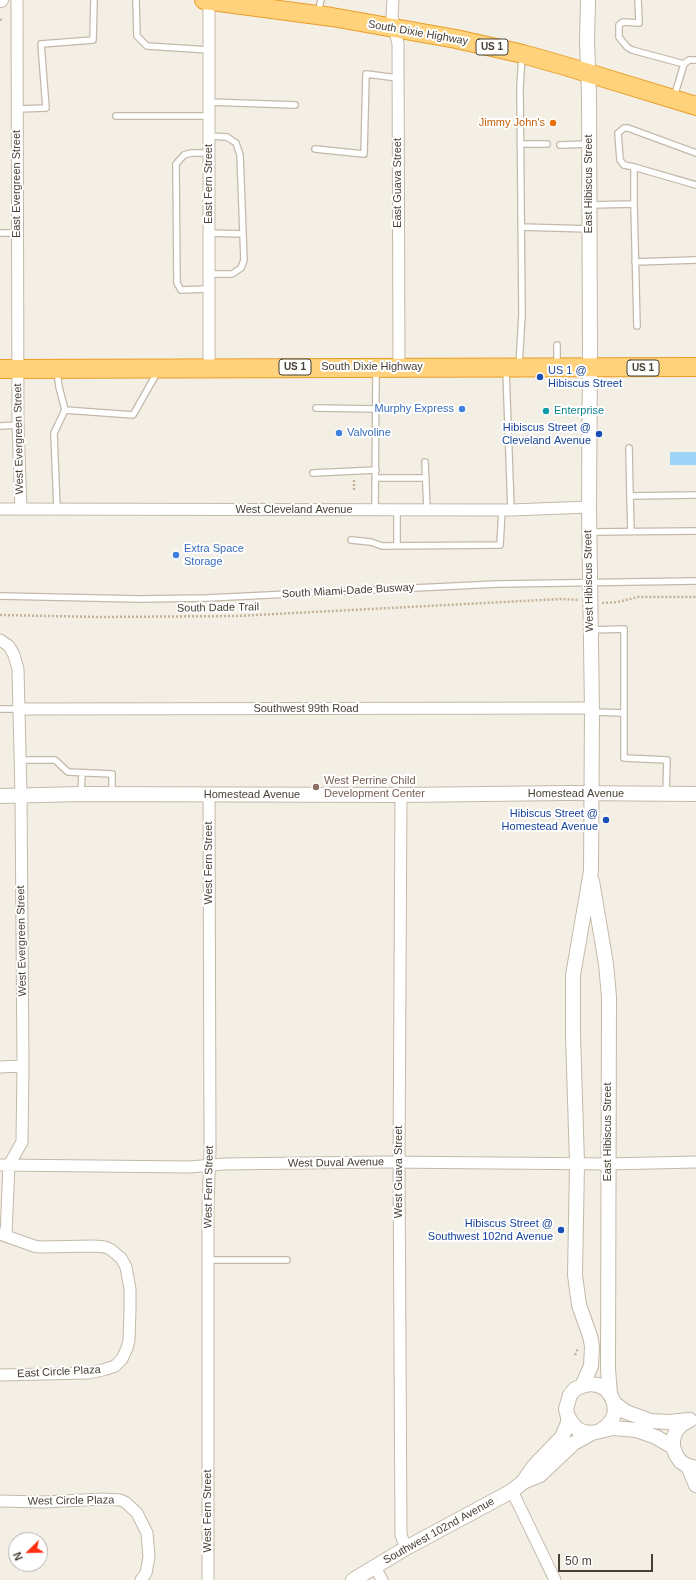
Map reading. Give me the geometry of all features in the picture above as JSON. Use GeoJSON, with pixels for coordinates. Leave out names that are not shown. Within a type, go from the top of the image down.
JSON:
{"type":"FeatureCollection","features":[{"type":"Feature","properties":{"kind":"highway","name":"South Dixie Highway"},"geometry":{"type":"LineString","coordinates":[[204,0],[319,7],[395,28],[456,39],[522,54],[696,106]]}},
{"type":"Feature","properties":{"kind":"highway","name":"South Dixie Highway"},"geometry":{"type":"LineString","coordinates":[[0,369],[696,367]]}},
{"type":"Feature","properties":{"kind":"street","name":"East Evergreen Street"},"geometry":{"type":"LineString","coordinates":[[17,0],[19,369]]}},
{"type":"Feature","properties":{"kind":"street","name":"East Fern Street"},"geometry":{"type":"LineString","coordinates":[[209,0],[209,368]]}},
{"type":"Feature","properties":{"kind":"street","name":"East Guava Street"},"geometry":{"type":"LineString","coordinates":[[393,0],[392,16],[398,44],[399,367]]}},
{"type":"Feature","properties":{"kind":"street","name":"East Hibiscus Street"},"geometry":{"type":"LineString","coordinates":[[588,0],[589,368]]}},
{"type":"Feature","properties":{"kind":"street","name":"West Hibiscus Street"},"geometry":{"type":"LineString","coordinates":[[589,368],[592,793]]}},
{"type":"Feature","properties":{"kind":"street","name":"West Evergreen Street"},"geometry":{"type":"LineString","coordinates":[[19,369],[18,425],[21,509]]}},
{"type":"Feature","properties":{"kind":"street","name":"West Cleveland Avenue"},"geometry":{"type":"LineString","coordinates":[[0,509],[506,510],[589,507]]}},
{"type":"Feature","properties":{"kind":"street","name":"West Evergreen Street"},"geometry":{"type":"LineString","coordinates":[[3,1235],[4,1165],[22,1142],[23,1066],[18,669],[14,655],[5,643]]}},
{"type":"Feature","properties":{"kind":"street","name":"Southwest 99th Road"},"geometry":{"type":"LineString","coordinates":[[19,710],[592,710]]}},
{"type":"Feature","properties":{"kind":"street","name":"East Hibiscus Street"},"geometry":{"type":"LineString","coordinates":[[582,1386],[589,1371],[592,1346],[579,1305],[575,1275],[577,1163],[573,1036],[573,975],[591,871],[592,793]]}},
{"type":"Feature","properties":{"kind":"street","name":"Homestead Avenue"},"geometry":{"type":"LineString","coordinates":[[0,796],[81,794],[696,794]]}},
{"type":"Feature","properties":{"kind":"street","name":"West Fern Street"},"geometry":{"type":"LineString","coordinates":[[208,1580],[208,1260],[210,1151],[209,795]]}},
{"type":"Feature","properties":{"kind":"street","name":"West Guava Street"},"geometry":{"type":"LineString","coordinates":[[401,795],[399,1162],[401,1536],[406,1548]]}},
{"type":"Feature","properties":{"kind":"street","name":"East Hibiscus Street"},"geometry":{"type":"LineString","coordinates":[[591,871],[606,964],[609,997],[608,1369],[612,1398]]}},
{"type":"Feature","properties":{"kind":"street"},"geometry":{"type":"LineString","coordinates":[[0,1067],[23,1066]]}},
{"type":"Feature","properties":{"kind":"street","name":"West Duval Avenue"},"geometry":{"type":"LineString","coordinates":[[4,1165],[182,1167],[399,1162],[608,1164],[696,1162]]}},
{"type":"Feature","properties":{"kind":"street","name":"East Circle Plaza"},"geometry":{"type":"LineString","coordinates":[[0,1374],[88,1373],[110,1368],[118,1363],[125,1355],[130,1330],[130,1289],[128,1272],[124,1263],[116,1253],[110,1249],[100,1246],[34,1246],[3,1235]]}},
{"type":"Feature","properties":{"kind":"street"},"geometry":{"type":"LineString","coordinates":[[612,1398],[615,1412],[612,1420],[607,1426],[596,1432],[584,1432],[572,1424],[568,1417],[566,1409],[570,1395],[582,1386],[590,1384],[598,1385],[606,1389],[612,1398],[626,1412],[650,1421],[670,1422],[692,1419]]}},
{"type":"Feature","properties":{"kind":"street","name":"Southwest 102nd Avenue"},"geometry":{"type":"LineString","coordinates":[[353,1580],[406,1548],[512,1491],[523,1482],[534,1466],[562,1437],[568,1423],[568,1417]]}},
{"type":"Feature","properties":{"kind":"street"},"geometry":{"type":"LineString","coordinates":[[692,1419],[681,1425],[676,1431],[673,1439],[673,1447],[681,1462],[692,1467],[696,1485]]}},
{"type":"Feature","properties":{"kind":"street","name":"Southwest 102nd Avenue"},"geometry":{"type":"LineString","coordinates":[[523,1482],[540,1475],[574,1443],[596,1432],[613,1428],[636,1430],[656,1437],[673,1447]]}},
{"type":"Feature","properties":{"kind":"street"},"geometry":{"type":"LineString","coordinates":[[512,1491],[555,1580]]}},
{"type":"Feature","properties":{"kind":"street","name":"West Circle Plaza"},"geometry":{"type":"LineString","coordinates":[[0,1501],[43,1502],[103,1499],[120,1500],[126,1502],[137,1513],[147,1533],[149,1557],[146,1573],[141,1580]]}},
{"type":"Feature","properties":{"kind":"street"},"geometry":{"type":"LineString","coordinates":[[375,1566],[382,1580]]}},
{"type":"Feature","properties":{"kind":"lane"},"geometry":{"type":"LineString","coordinates":[[17,109],[46,108],[41,44],[93,40],[94,0]]}},
{"type":"Feature","properties":{"kind":"lane"},"geometry":{"type":"LineString","coordinates":[[136,0],[137,36],[147,46],[209,50]]}},
{"type":"Feature","properties":{"kind":"lane"},"geometry":{"type":"LineString","coordinates":[[638,0],[639,22],[623,22],[618,26],[619,37],[627,47],[632,50],[684,64]]}},
{"type":"Feature","properties":{"kind":"lane"},"geometry":{"type":"LineString","coordinates":[[351,540],[371,542],[382,546],[500,545],[506,510],[513,367],[522,315],[520,87],[522,54]]}},
{"type":"Feature","properties":{"kind":"lane"},"geometry":{"type":"LineString","coordinates":[[673,99],[684,64],[689,60],[696,60]]}},
{"type":"Feature","properties":{"kind":"lane"},"geometry":{"type":"LineString","coordinates":[[315,149],[364,154],[366,74],[398,78]]}},
{"type":"Feature","properties":{"kind":"lane"},"geometry":{"type":"LineString","coordinates":[[209,102],[296,105]]}},
{"type":"Feature","properties":{"kind":"lane"},"geometry":{"type":"LineString","coordinates":[[116,116],[209,116]]}},
{"type":"Feature","properties":{"kind":"lane"},"geometry":{"type":"LineString","coordinates":[[696,153],[628,128],[624,128],[618,133],[620,160],[624,165],[696,185]]}},
{"type":"Feature","properties":{"kind":"lane"},"geometry":{"type":"LineString","coordinates":[[209,136],[227,137],[236,143],[240,155],[244,260],[240,268],[232,274],[209,274]]}},
{"type":"Feature","properties":{"kind":"lane"},"geometry":{"type":"LineString","coordinates":[[520,144],[547,144]]}},
{"type":"Feature","properties":{"kind":"lane"},"geometry":{"type":"LineString","coordinates":[[560,144],[588,144]]}},
{"type":"Feature","properties":{"kind":"lane"},"geometry":{"type":"LineString","coordinates":[[209,153],[191,153],[184,155],[176,164],[177,283],[181,290],[209,288]]}},
{"type":"Feature","properties":{"kind":"lane"},"geometry":{"type":"LineString","coordinates":[[634,167],[637,326]]}},
{"type":"Feature","properties":{"kind":"lane"},"geometry":{"type":"LineString","coordinates":[[589,204],[634,204]]}},
{"type":"Feature","properties":{"kind":"lane"},"geometry":{"type":"LineString","coordinates":[[521,227],[589,229]]}},
{"type":"Feature","properties":{"kind":"lane"},"geometry":{"type":"LineString","coordinates":[[0,233],[18,233]]}},
{"type":"Feature","properties":{"kind":"lane"},"geometry":{"type":"LineString","coordinates":[[209,233],[243,234]]}},
{"type":"Feature","properties":{"kind":"lane"},"geometry":{"type":"LineString","coordinates":[[635,262],[696,260]]}},
{"type":"Feature","properties":{"kind":"lane"},"geometry":{"type":"LineString","coordinates":[[557,345],[557,367]]}},
{"type":"Feature","properties":{"kind":"lane"},"geometry":{"type":"LineString","coordinates":[[375,510],[377,409],[376,367]]}},
{"type":"Feature","properties":{"kind":"lane"},"geometry":{"type":"LineString","coordinates":[[65,410],[133,415],[160,368]]}},
{"type":"Feature","properties":{"kind":"lane"},"geometry":{"type":"LineString","coordinates":[[56,369],[65,410],[54,434],[57,509]]}},
{"type":"Feature","properties":{"kind":"lane"},"geometry":{"type":"LineString","coordinates":[[316,408],[377,409]]}},
{"type":"Feature","properties":{"kind":"lane"},"geometry":{"type":"LineString","coordinates":[[0,426],[18,425]]}},
{"type":"Feature","properties":{"kind":"lane"},"geometry":{"type":"LineString","coordinates":[[629,448],[631,531]]}},
{"type":"Feature","properties":{"kind":"lane"},"geometry":{"type":"LineString","coordinates":[[425,462],[427,510]]}},
{"type":"Feature","properties":{"kind":"lane"},"geometry":{"type":"LineString","coordinates":[[313,473],[376,470]]}},
{"type":"Feature","properties":{"kind":"lane"},"geometry":{"type":"LineString","coordinates":[[376,478],[426,478]]}},
{"type":"Feature","properties":{"kind":"lane"},"geometry":{"type":"LineString","coordinates":[[630,496],[696,495]]}},
{"type":"Feature","properties":{"kind":"lane"},"geometry":{"type":"LineString","coordinates":[[397,510],[397,545]]}},
{"type":"Feature","properties":{"kind":"lane"},"geometry":{"type":"LineString","coordinates":[[589,532],[696,531]]}},
{"type":"Feature","properties":{"kind":"lane","name":"South Miami-Dade Busway"},"geometry":{"type":"LineString","coordinates":[[0,596],[140,599],[207,598],[460,586],[590,582],[696,581]]}},
{"type":"Feature","properties":{"kind":"lane"},"geometry":{"type":"LineString","coordinates":[[590,630],[624,629],[624,758],[667,760],[666,795]]}},
{"type":"Feature","properties":{"kind":"lane"},"geometry":{"type":"LineString","coordinates":[[0,709],[19,710]]}},
{"type":"Feature","properties":{"kind":"lane"},"geometry":{"type":"LineString","coordinates":[[592,710],[624,713]]}},
{"type":"Feature","properties":{"kind":"lane"},"geometry":{"type":"LineString","coordinates":[[20,760],[55,760],[68,772],[112,774],[112,794]]}},
{"type":"Feature","properties":{"kind":"lane"},"geometry":{"type":"LineString","coordinates":[[81,794],[82,773]]}},
{"type":"Feature","properties":{"kind":"lane"},"geometry":{"type":"LineString","coordinates":[[208,1260],[286,1260]]}},
{"type":"Feature","properties":{"kind":"path"},"geometry":{"type":"LineString","coordinates":[[354,480],[354,490]]}},
{"type":"Feature","properties":{"kind":"path"},"geometry":{"type":"LineString","coordinates":[[600,603],[618,602],[638,597],[696,597]]}},
{"type":"Feature","properties":{"kind":"path","name":"South Dade Trail"},"geometry":{"type":"LineString","coordinates":[[0,615],[99,618],[238,616],[561,599],[581,600]]}},
{"type":"Feature","properties":{"kind":"water"},"geometry":{"type":"Polygon","coordinates":[[[670,452],[696,452],[696,465],[670,465],[670,452]]]}},
{"type":"Feature","properties":{"kind":"place","name":"Jimmy John's"},"geometry":{"type":"Point","coordinates":[553,123]}},
{"type":"Feature","properties":{"kind":"place","name":"US 1 @ Hibiscus Street"},"geometry":{"type":"Point","coordinates":[540,377]}},
{"type":"Feature","properties":{"kind":"place","name":"Murphy Express"},"geometry":{"type":"Point","coordinates":[462,409]}},
{"type":"Feature","properties":{"kind":"place","name":"Enterprise"},"geometry":{"type":"Point","coordinates":[546,411]}},
{"type":"Feature","properties":{"kind":"place","name":"Valvoline"},"geometry":{"type":"Point","coordinates":[339,433]}},
{"type":"Feature","properties":{"kind":"place","name":"Hibiscus Street @ Cleveland Avenue"},"geometry":{"type":"Point","coordinates":[599,434]}},
{"type":"Feature","properties":{"kind":"place","name":"Extra Space Storage"},"geometry":{"type":"Point","coordinates":[176,555]}},
{"type":"Feature","properties":{"kind":"place","name":"West Perrine Child Development Center"},"geometry":{"type":"Point","coordinates":[316,787]}},
{"type":"Feature","properties":{"kind":"place","name":"Hibiscus Street @ Homestead Avenue"},"geometry":{"type":"Point","coordinates":[606,820]}},
{"type":"Feature","properties":{"kind":"place","name":"Hibiscus Street @ Southwest 102nd Avenue"},"geometry":{"type":"Point","coordinates":[561,1230]}}]}
